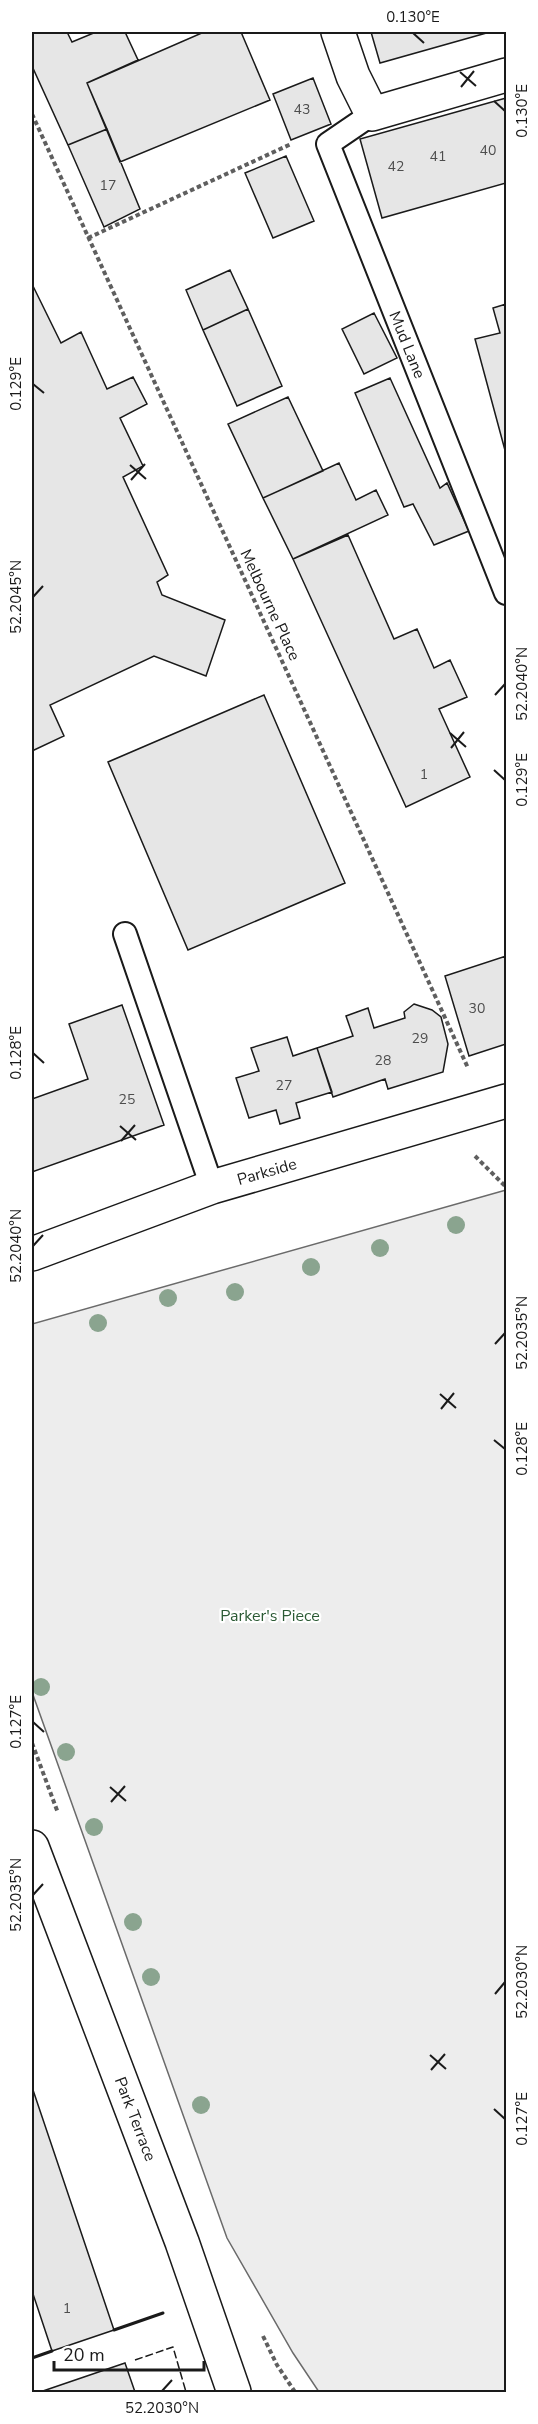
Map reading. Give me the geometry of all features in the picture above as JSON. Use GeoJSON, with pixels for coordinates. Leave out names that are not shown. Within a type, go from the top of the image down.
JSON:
{"type":"FeatureCollection","features":[{"type":"Feature","properties":{"kind":"street"},"geometry":{"type":"LineString","coordinates":[[338,32],[353,76],[372,114],[507,75]]}},
{"type":"Feature","properties":{"kind":"street","name":"Parkside"},"geometry":{"type":"LineString","coordinates":[[32,1254],[212,1187],[496,1104]]}},
{"type":"Feature","properties":{"kind":"street","name":"Park Terrace"},"geometry":{"type":"LineString","coordinates":[[32,1847],[186,2252],[234,2392]]}},
{"type":"Feature","properties":{"kind":"lane"},"geometry":{"type":"LineString","coordinates":[[328,144],[372,114]]}},
{"type":"Feature","properties":{"kind":"lane","name":"Mud Lane"},"geometry":{"type":"LineString","coordinates":[[328,144],[507,594]]}},
{"type":"Feature","properties":{"kind":"lane"},"geometry":{"type":"LineString","coordinates":[[125,934],[212,1187]]}},
{"type":"Feature","properties":{"kind":"path","name":"Melbourne Place"},"geometry":{"type":"LineString","coordinates":[[32,114],[88,238],[496,1104]]}},
{"type":"Feature","properties":{"kind":"path"},"geometry":{"type":"LineString","coordinates":[[88,238],[290,144],[328,144]]}},
{"type":"Feature","properties":{"kind":"path"},"geometry":{"type":"LineString","coordinates":[[468,1149],[507,1187]]}},
{"type":"Feature","properties":{"kind":"path"},"geometry":{"type":"LineString","coordinates":[[277,2365],[295,2392]]}},
{"type":"Feature","properties":{"kind":"shaded area","name":"Parker's Piece"},"geometry":{"type":"Polygon","coordinates":[[[506,1190],[506,2392],[319,2392],[293,2353],[227,2238],[32,1692],[32,1324],[506,1190]]]}},
{"type":"Feature","properties":{"kind":"building"},"geometry":{"type":"Polygon","coordinates":[[[32,32],[67,32],[72,42],[96,32],[125,32],[138,60],[87,83],[107,129],[68,145],[32,66],[32,32]]]}},
{"type":"Feature","properties":{"kind":"building"},"geometry":{"type":"Polygon","coordinates":[[[204,32],[241,32],[270,100],[120,162],[87,83],[204,32]]]}},
{"type":"Feature","properties":{"kind":"building"},"geometry":{"type":"Polygon","coordinates":[[[371,32],[490,32],[380,63],[371,32]]]}},
{"type":"Feature","properties":{"kind":"building"},"geometry":{"type":"Polygon","coordinates":[[[313,78],[331,124],[291,140],[273,94],[313,78]]]}},
{"type":"Feature","properties":{"kind":"building"},"geometry":{"type":"Polygon","coordinates":[[[506,98],[506,183],[382,218],[360,139],[506,98]]]}},
{"type":"Feature","properties":{"kind":"building"},"geometry":{"type":"Polygon","coordinates":[[[107,129],[140,209],[104,227],[68,145],[107,129]]]}},
{"type":"Feature","properties":{"kind":"building"},"geometry":{"type":"Polygon","coordinates":[[[286,156],[314,221],[273,238],[245,173],[286,156]]]}},
{"type":"Feature","properties":{"kind":"building"},"geometry":{"type":"Polygon","coordinates":[[[230,270],[248,309],[203,330],[186,290],[230,270]]]}},
{"type":"Feature","properties":{"kind":"building"},"geometry":{"type":"Polygon","coordinates":[[[32,284],[61,343],[81,332],[107,389],[133,377],[147,404],[120,418],[143,466],[123,477],[168,575],[157,582],[162,595],[225,620],[206,676],[154,656],[50,705],[64,736],[32,751],[32,284]]]}},
{"type":"Feature","properties":{"kind":"building"},"geometry":{"type":"Polygon","coordinates":[[[506,304],[506,454],[475,339],[500,333],[493,308],[506,304]]]}},
{"type":"Feature","properties":{"kind":"building"},"geometry":{"type":"Polygon","coordinates":[[[248,309],[282,386],[237,406],[203,330],[248,309]]]}},
{"type":"Feature","properties":{"kind":"building"},"geometry":{"type":"Polygon","coordinates":[[[374,313],[397,358],[364,374],[342,329],[374,313]]]}},
{"type":"Feature","properties":{"kind":"building"},"geometry":{"type":"Polygon","coordinates":[[[390,378],[440,488],[447,483],[469,531],[434,545],[413,504],[404,507],[355,393],[390,378]]]}},
{"type":"Feature","properties":{"kind":"building"},"geometry":{"type":"Polygon","coordinates":[[[288,397],[323,471],[263,498],[228,424],[288,397]]]}},
{"type":"Feature","properties":{"kind":"building"},"geometry":{"type":"Polygon","coordinates":[[[339,463],[356,500],[376,490],[388,515],[293,559],[263,498],[339,463]]]}},
{"type":"Feature","properties":{"kind":"building"},"geometry":{"type":"Polygon","coordinates":[[[348,535],[394,639],[417,629],[434,668],[450,660],[467,697],[439,709],[470,777],[406,807],[293,559],[348,535]]]}},
{"type":"Feature","properties":{"kind":"building"},"geometry":{"type":"Polygon","coordinates":[[[264,695],[345,883],[188,950],[108,762],[264,695]]]}},
{"type":"Feature","properties":{"kind":"building"},"geometry":{"type":"Polygon","coordinates":[[[506,956],[506,1044],[469,1056],[445,976],[506,956]]]}},
{"type":"Feature","properties":{"kind":"building"},"geometry":{"type":"Polygon","coordinates":[[[414,1004],[432,1010],[441,1017],[448,1044],[443,1072],[388,1089],[385,1079],[333,1097],[317,1048],[353,1036],[346,1016],[368,1008],[374,1028],[405,1018],[404,1012],[414,1004]]]}},
{"type":"Feature","properties":{"kind":"building"},"geometry":{"type":"Polygon","coordinates":[[[122,1005],[164,1125],[32,1172],[32,1099],[88,1079],[69,1024],[122,1005]]]}},
{"type":"Feature","properties":{"kind":"building"},"geometry":{"type":"Polygon","coordinates":[[[287,1037],[293,1056],[317,1048],[332,1092],[296,1103],[300,1118],[280,1124],[276,1110],[249,1118],[236,1078],[259,1071],[251,1048],[287,1037]]]}},
{"type":"Feature","properties":{"kind":"building"},"geometry":{"type":"Polygon","coordinates":[[[32,2087],[114,2330],[52,2351],[32,2291],[32,2087]]]}},
{"type":"Feature","properties":{"kind":"building"},"geometry":{"type":"Polygon","coordinates":[[[125,2363],[135,2392],[40,2392],[125,2363]]]}},
{"type":"Feature","properties":{"kind":"fence"},"geometry":{"type":"LineString","coordinates":[[135,2360],[173,2347],[186,2392]]}},
{"type":"Feature","properties":{"kind":"wall"},"geometry":{"type":"LineString","coordinates":[[114,2330],[163,2313]]}},
{"type":"Feature","properties":{"kind":"wall"},"geometry":{"type":"LineString","coordinates":[[32,2358],[52,2351]]}}]}
